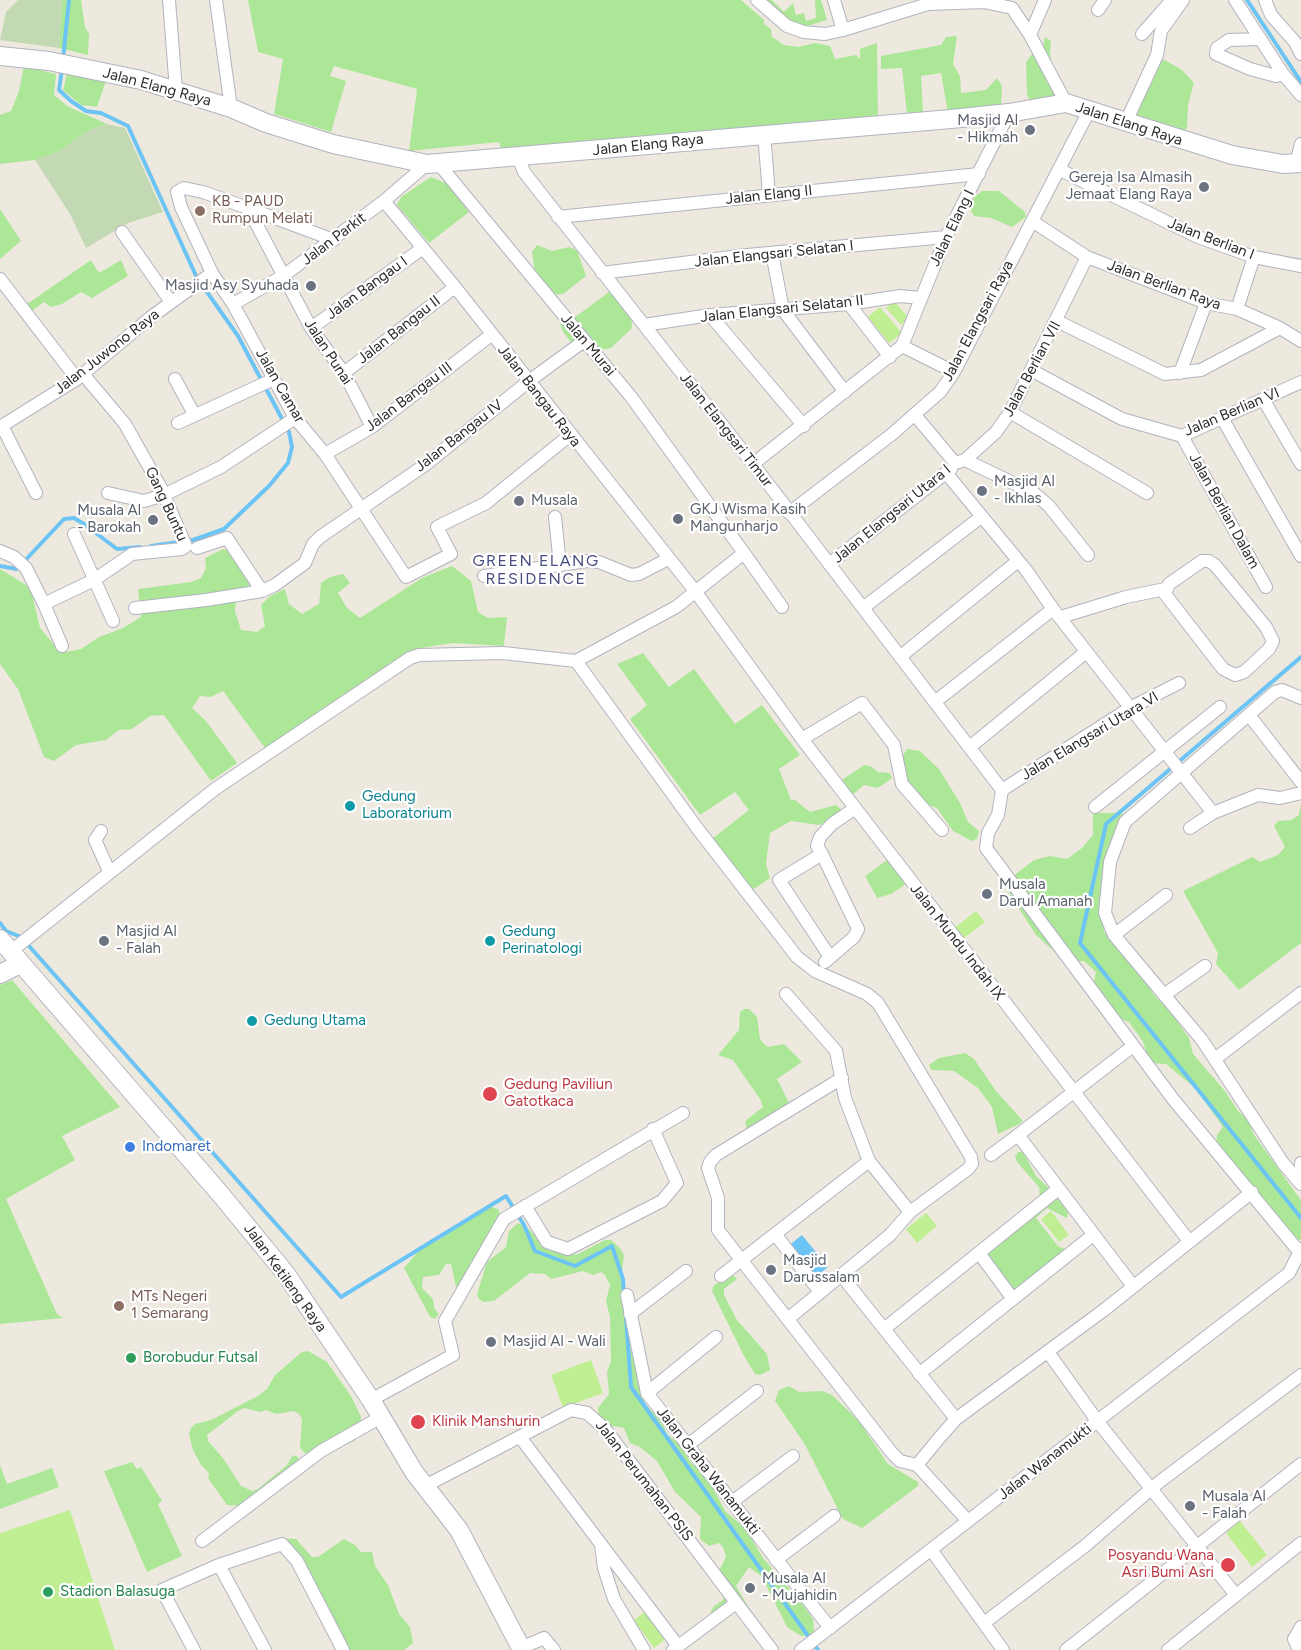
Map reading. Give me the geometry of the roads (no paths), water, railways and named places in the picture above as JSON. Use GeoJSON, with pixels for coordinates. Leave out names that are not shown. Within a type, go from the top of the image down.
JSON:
{"type":"FeatureCollection","features":[{"type":"Feature","properties":{"kind":"main road","name":"Jalan Elang Raya"},"geometry":{"type":"LineString","coordinates":[[0,56],[49,61],[176,90],[231,108],[266,123],[333,144],[433,164],[1009,113],[1066,103],[1125,124],[1232,156],[1298,163]]}},
{"type":"Feature","properties":{"kind":"main road"},"geometry":{"type":"LineString","coordinates":[[0,974],[9,952]]}},
{"type":"Feature","properties":{"kind":"main road","name":"Jalan Ketileng Raya"},"geometry":{"type":"LineString","coordinates":[[9,952],[250,1229],[302,1296],[425,1486],[459,1530],[522,1649]]}},
{"type":"Feature","properties":{"kind":"street"},"geometry":{"type":"LineString","coordinates":[[169,0],[176,90]]}},
{"type":"Feature","properties":{"kind":"street"},"geometry":{"type":"LineString","coordinates":[[216,0],[231,108]]}},
{"type":"Feature","properties":{"kind":"street"},"geometry":{"type":"LineString","coordinates":[[757,0],[787,26],[825,34],[928,4],[984,2],[1013,4],[1066,103]]}},
{"type":"Feature","properties":{"kind":"street"},"geometry":{"type":"LineString","coordinates":[[834,0],[843,30]]}},
{"type":"Feature","properties":{"kind":"street"},"geometry":{"type":"LineString","coordinates":[[1030,35],[1046,0]]}},
{"type":"Feature","properties":{"kind":"street"},"geometry":{"type":"LineString","coordinates":[[1142,34],[1172,0]]}},
{"type":"Feature","properties":{"kind":"street"},"geometry":{"type":"LineString","coordinates":[[1125,124],[1157,55],[1161,31],[1183,0]]}},
{"type":"Feature","properties":{"kind":"street"},"geometry":{"type":"LineString","coordinates":[[1234,0],[1283,74],[1301,95]]}},
{"type":"Feature","properties":{"kind":"street"},"geometry":{"type":"LineString","coordinates":[[1265,0],[1270,15],[1298,39],[1301,54]]}},
{"type":"Feature","properties":{"kind":"street"},"geometry":{"type":"LineString","coordinates":[[1260,39],[1229,40],[1217,48],[1216,54],[1250,69],[1276,76],[1283,74]]}},
{"type":"Feature","properties":{"kind":"street","name":"Jalan Elangsari Raya"},"geometry":{"type":"LineString","coordinates":[[789,513],[915,415],[940,392],[954,372],[1089,111]]}},
{"type":"Feature","properties":{"kind":"street","name":"Jalan Elang I"},"geometry":{"type":"LineString","coordinates":[[902,346],[946,237],[1009,113]]}},
{"type":"Feature","properties":{"kind":"street"},"geometry":{"type":"LineString","coordinates":[[761,134],[765,145],[769,195]]}},
{"type":"Feature","properties":{"kind":"street"},"geometry":{"type":"LineString","coordinates":[[1298,163],[1301,144]]}},
{"type":"Feature","properties":{"kind":"street","name":"Jalan Elangsari Timur"},"geometry":{"type":"LineString","coordinates":[[518,157],[524,172],[558,217],[936,700],[1002,790]]}},
{"type":"Feature","properties":{"kind":"street","name":"Jalan Parkit"},"geometry":{"type":"LineString","coordinates":[[233,304],[283,276],[433,164]]}},
{"type":"Feature","properties":{"kind":"street","name":"Jalan Murai"},"geometry":{"type":"LineString","coordinates":[[433,164],[632,398],[782,607]]}},
{"type":"Feature","properties":{"kind":"street","name":"Jalan Berlian I"},"geometry":{"type":"LineString","coordinates":[[1060,170],[1153,217],[1254,257],[1301,266]]}},
{"type":"Feature","properties":{"kind":"street","name":"Jalan Elang II"},"geometry":{"type":"LineString","coordinates":[[558,217],[979,174]]}},
{"type":"Feature","properties":{"kind":"street","name":"Jalan Camar"},"geometry":{"type":"LineString","coordinates":[[248,208],[184,188],[177,192],[177,199],[205,277],[233,304],[288,423],[325,454],[405,577],[451,554],[437,527],[486,503],[570,435]]}},
{"type":"Feature","properties":{"kind":"street","name":"Jalan Bangau Raya"},"geometry":{"type":"LineString","coordinates":[[384,201],[455,287],[694,591],[802,739]]}},
{"type":"Feature","properties":{"kind":"street"},"geometry":{"type":"LineString","coordinates":[[248,208],[334,240]]}},
{"type":"Feature","properties":{"kind":"street","name":"Jalan Punai"},"geometry":{"type":"LineString","coordinates":[[248,208],[311,328],[344,373],[372,427]]}},
{"type":"Feature","properties":{"kind":"street","name":"Jalan Berlian Raya"},"geometry":{"type":"LineString","coordinates":[[1032,221],[1088,256],[1206,303],[1237,309],[1281,328],[1301,341]]}},
{"type":"Feature","properties":{"kind":"street"},"geometry":{"type":"LineString","coordinates":[[122,232],[171,302]]}},
{"type":"Feature","properties":{"kind":"street","name":"Jalan Elangsari Selatan I"},"geometry":{"type":"LineString","coordinates":[[602,273],[772,253],[946,237]]}},
{"type":"Feature","properties":{"kind":"street","name":"Jalan Bangau I"},"geometry":{"type":"LineString","coordinates":[[311,328],[423,248]]}},
{"type":"Feature","properties":{"kind":"street"},"geometry":{"type":"LineString","coordinates":[[772,253],[783,310],[845,392]]}},
{"type":"Feature","properties":{"kind":"street","name":"Jalan Berlian VII"},"geometry":{"type":"LineString","coordinates":[[960,462],[996,432],[1010,412],[1088,256]]}},
{"type":"Feature","properties":{"kind":"street"},"geometry":{"type":"LineString","coordinates":[[1237,309],[1254,257]]}},
{"type":"Feature","properties":{"kind":"street","name":"Jalan Juwono Raya"},"geometry":{"type":"LineString","coordinates":[[1,426],[80,377],[205,277]]}},
{"type":"Feature","properties":{"kind":"street","name":"Gang Buntu"},"geometry":{"type":"LineString","coordinates":[[0,279],[80,377],[125,424],[189,542],[182,549],[132,554],[94,580],[50,601]]}},
{"type":"Feature","properties":{"kind":"street","name":"Jalan Bangau II"},"geometry":{"type":"LineString","coordinates":[[344,373],[455,287]]}},
{"type":"Feature","properties":{"kind":"street","name":"Jalan Elangsari Selatan II"},"geometry":{"type":"LineString","coordinates":[[644,325],[710,315],[849,304],[900,296],[920,298]]}},
{"type":"Feature","properties":{"kind":"street"},"geometry":{"type":"LineString","coordinates":[[1180,373],[1206,303]]}},
{"type":"Feature","properties":{"kind":"street"},"geometry":{"type":"LineString","coordinates":[[849,304],[890,357]]}},
{"type":"Feature","properties":{"kind":"street"},"geometry":{"type":"LineString","coordinates":[[710,315],[804,426]]}},
{"type":"Feature","properties":{"kind":"street"},"geometry":{"type":"LineString","coordinates":[[1057,321],[1165,374],[1201,370],[1281,328]]}},
{"type":"Feature","properties":{"kind":"street","name":"Jalan Bangau III"},"geometry":{"type":"LineString","coordinates":[[325,454],[372,427],[491,335]]}},
{"type":"Feature","properties":{"kind":"street","name":"Jalan Bangau IV"},"geometry":{"type":"LineString","coordinates":[[262,591],[300,567],[320,537],[425,465],[529,381],[584,341]]}},
{"type":"Feature","properties":{"kind":"street"},"geometry":{"type":"LineString","coordinates":[[753,464],[804,426],[902,346],[954,372]]}},
{"type":"Feature","properties":{"kind":"street","name":"Jalan Berlian VI"},"geometry":{"type":"LineString","coordinates":[[1031,370],[1122,419],[1182,436],[1301,382]]}},
{"type":"Feature","properties":{"kind":"street"},"geometry":{"type":"LineString","coordinates":[[175,379],[194,414]]}},
{"type":"Feature","properties":{"kind":"street"},"geometry":{"type":"LineString","coordinates":[[178,423],[268,381]]}},
{"type":"Feature","properties":{"kind":"street"},"geometry":{"type":"LineString","coordinates":[[1263,399],[1301,464]]}},
{"type":"Feature","properties":{"kind":"street"},"geometry":{"type":"LineString","coordinates":[[1010,412],[1147,493]]}},
{"type":"Feature","properties":{"kind":"street"},"geometry":{"type":"LineString","coordinates":[[915,415],[960,462],[1034,493],[1049,506],[1088,555]]}},
{"type":"Feature","properties":{"kind":"street"},"geometry":{"type":"LineString","coordinates":[[1222,418],[1301,556]]}},
{"type":"Feature","properties":{"kind":"street"},"geometry":{"type":"LineString","coordinates":[[108,493],[144,501],[164,495],[221,467],[288,423]]}},
{"type":"Feature","properties":{"kind":"street"},"geometry":{"type":"LineString","coordinates":[[1,426],[36,493]]}},
{"type":"Feature","properties":{"kind":"street","name":"Jalan Berlian Dalam"},"geometry":{"type":"LineString","coordinates":[[1182,436],[1266,587]]}},
{"type":"Feature","properties":{"kind":"street","name":"Jalan Elangsari Utara I"},"geometry":{"type":"LineString","coordinates":[[829,564],[960,462]]}},
{"type":"Feature","properties":{"kind":"street"},"geometry":{"type":"LineString","coordinates":[[947,474],[1018,561],[1086,652],[1213,813]]}},
{"type":"Feature","properties":{"kind":"street"},"geometry":{"type":"LineString","coordinates":[[555,517],[560,565]]}},
{"type":"Feature","properties":{"kind":"street"},"geometry":{"type":"LineString","coordinates":[[863,608],[981,517]]}},
{"type":"Feature","properties":{"kind":"street"},"geometry":{"type":"LineString","coordinates":[[74,534],[113,621]]}},
{"type":"Feature","properties":{"kind":"street"},"geometry":{"type":"LineString","coordinates":[[135,608],[262,591],[227,538],[189,542]]}},
{"type":"Feature","properties":{"kind":"street"},"geometry":{"type":"LineString","coordinates":[[0,551],[22,564],[50,601],[62,646]]}},
{"type":"Feature","properties":{"kind":"street"},"geometry":{"type":"LineString","coordinates":[[9,952],[215,789],[410,658],[419,655],[503,653],[576,661],[676,607],[744,553]]}},
{"type":"Feature","properties":{"kind":"street"},"geometry":{"type":"LineString","coordinates":[[484,576],[599,562],[631,575],[639,574],[668,559]]}},
{"type":"Feature","properties":{"kind":"street"},"geometry":{"type":"LineString","coordinates":[[901,656],[1018,561]]}},
{"type":"Feature","properties":{"kind":"street"},"geometry":{"type":"LineString","coordinates":[[936,700],[1057,613],[1165,589],[1193,565],[1209,561],[1221,572],[1270,634],[1273,641],[1269,649],[1244,672],[1234,675],[1228,673],[1168,601],[1165,589]]}},
{"type":"Feature","properties":{"kind":"street"},"geometry":{"type":"LineString","coordinates":[[970,746],[1086,652]]}},
{"type":"Feature","properties":{"kind":"street"},"geometry":{"type":"LineString","coordinates":[[576,661],[797,957],[815,971],[867,993],[878,1003],[971,1157],[972,1164],[969,1169],[910,1212],[890,1235],[789,1318]]}},
{"type":"Feature","properties":{"kind":"street","name":"Jalan Elangsari Utara VI"},"geometry":{"type":"LineString","coordinates":[[1002,790],[1130,708],[1179,683]]}},
{"type":"Feature","properties":{"kind":"street"},"geometry":{"type":"LineString","coordinates":[[1095,807],[1174,762],[1249,715],[1279,690],[1301,698]]}},
{"type":"Feature","properties":{"kind":"street"},"geometry":{"type":"LineString","coordinates":[[802,739],[862,703],[894,745],[902,784],[942,830]]}},
{"type":"Feature","properties":{"kind":"street"},"geometry":{"type":"LineString","coordinates":[[1220,707],[1120,832],[1106,886],[1105,914],[1114,935],[1215,1059],[1283,1163],[1301,1184]]}},
{"type":"Feature","properties":{"kind":"street"},"geometry":{"type":"LineString","coordinates":[[1249,715],[1301,782]]}},
{"type":"Feature","properties":{"kind":"street","name":"Jalan Mundu Indah IX"},"geometry":{"type":"LineString","coordinates":[[802,739],[841,793],[1189,1241]]}},
{"type":"Feature","properties":{"kind":"street"},"geometry":{"type":"LineString","coordinates":[[1002,790],[998,814],[988,833],[986,848],[1173,1099],[1300,1251],[1295,1272]]}},
{"type":"Feature","properties":{"kind":"street"},"geometry":{"type":"LineString","coordinates":[[1190,828],[1213,813],[1258,795],[1280,798],[1301,793]]}},
{"type":"Feature","properties":{"kind":"street"},"geometry":{"type":"LineString","coordinates":[[815,971],[854,937],[858,929],[817,846],[820,837],[832,824],[854,809]]}},
{"type":"Feature","properties":{"kind":"street"},"geometry":{"type":"LineString","coordinates":[[101,831],[95,840],[109,871]]}},
{"type":"Feature","properties":{"kind":"street"},"geometry":{"type":"LineString","coordinates":[[822,854],[779,880],[830,957]]}},
{"type":"Feature","properties":{"kind":"street"},"geometry":{"type":"LineString","coordinates":[[1114,935],[1166,895]]}},
{"type":"Feature","properties":{"kind":"street"},"geometry":{"type":"LineString","coordinates":[[1164,995],[1205,966]]}},
{"type":"Feature","properties":{"kind":"street"},"geometry":{"type":"LineString","coordinates":[[1215,1059],[1301,993]]}},
{"type":"Feature","properties":{"kind":"street"},"geometry":{"type":"LineString","coordinates":[[786,994],[836,1052],[848,1107],[869,1161],[910,1212]]}},
{"type":"Feature","properties":{"kind":"street"},"geometry":{"type":"LineString","coordinates":[[991,1155],[1133,1046]]}},
{"type":"Feature","properties":{"kind":"street"},"geometry":{"type":"LineString","coordinates":[[842,1078],[716,1155],[710,1162],[708,1168],[718,1198],[718,1230],[789,1318],[892,1453],[900,1461],[917,1465],[968,1521]]}},
{"type":"Feature","properties":{"kind":"street"},"geometry":{"type":"LineString","coordinates":[[371,1400],[453,1355],[446,1321],[504,1219],[683,1113]]}},
{"type":"Feature","properties":{"kind":"street"},"geometry":{"type":"LineString","coordinates":[[522,1208],[547,1242],[568,1249],[662,1201],[677,1183],[653,1129]]}},
{"type":"Feature","properties":{"kind":"street"},"geometry":{"type":"LineString","coordinates":[[1018,1135],[1057,1190],[1133,1286]]}},
{"type":"Feature","properties":{"kind":"street"},"geometry":{"type":"LineString","coordinates":[[721,1276],[869,1161]]}},
{"type":"Feature","properties":{"kind":"street"},"geometry":{"type":"LineString","coordinates":[[884,1329],[1057,1190]]}},
{"type":"Feature","properties":{"kind":"street"},"geometry":{"type":"LineString","coordinates":[[917,1465],[956,1419],[1048,1352],[1252,1192]]}},
{"type":"Feature","properties":{"kind":"street"},"geometry":{"type":"LineString","coordinates":[[775,1234],[820,1292]]}},
{"type":"Feature","properties":{"kind":"street"},"geometry":{"type":"LineString","coordinates":[[919,1374],[1093,1235]]}},
{"type":"Feature","properties":{"kind":"street"},"geometry":{"type":"LineString","coordinates":[[979,1253],[1013,1299]]}},
{"type":"Feature","properties":{"kind":"street"},"geometry":{"type":"LineString","coordinates":[[630,1314],[686,1272]]}},
{"type":"Feature","properties":{"kind":"street","name":"Jalan Wanamukti"},"geometry":{"type":"LineString","coordinates":[[801,1650],[1295,1272]]}},
{"type":"Feature","properties":{"kind":"street"},"geometry":{"type":"LineString","coordinates":[[841,1275],[956,1419]]}},
{"type":"Feature","properties":{"kind":"street","name":"Jalan Graha Wanamukti"},"geometry":{"type":"LineString","coordinates":[[627,1295],[647,1393],[776,1560],[825,1631]]}},
{"type":"Feature","properties":{"kind":"street"},"geometry":{"type":"LineString","coordinates":[[647,1393],[716,1337]]}},
{"type":"Feature","properties":{"kind":"street"},"geometry":{"type":"LineString","coordinates":[[1048,1352],[1098,1422],[1235,1594]]}},
{"type":"Feature","properties":{"kind":"street"},"geometry":{"type":"LineString","coordinates":[[984,1623],[1085,1546],[1151,1488],[1300,1377]]}},
{"type":"Feature","properties":{"kind":"street"},"geometry":{"type":"LineString","coordinates":[[688,1445],[757,1391]]}},
{"type":"Feature","properties":{"kind":"street","name":"Jalan Perumahan PSIS"},"geometry":{"type":"LineString","coordinates":[[425,1486],[571,1410],[579,1409],[597,1419],[772,1650]]}},
{"type":"Feature","properties":{"kind":"street"},"geometry":{"type":"LineString","coordinates":[[202,1541],[321,1451],[381,1417]]}},
{"type":"Feature","properties":{"kind":"street"},"geometry":{"type":"LineString","coordinates":[[520,1437],[601,1543],[675,1648],[736,1603]]}},
{"type":"Feature","properties":{"kind":"street"},"geometry":{"type":"LineString","coordinates":[[732,1502],[793,1456]]}},
{"type":"Feature","properties":{"kind":"street"},"geometry":{"type":"LineString","coordinates":[[1066,1650],[1301,1464]]}},
{"type":"Feature","properties":{"kind":"street"},"geometry":{"type":"LineString","coordinates":[[776,1560],[834,1516]]}},
{"type":"Feature","properties":{"kind":"street"},"geometry":{"type":"LineString","coordinates":[[601,1543],[604,1568],[614,1599],[644,1650]]}},
{"type":"Feature","properties":{"kind":"street"},"geometry":{"type":"LineString","coordinates":[[1168,1650],[1301,1543]]}},
{"type":"Feature","properties":{"kind":"street"},"geometry":{"type":"LineString","coordinates":[[194,1650],[162,1590],[219,1565],[278,1544],[285,1545],[297,1561],[343,1650]]}},
{"type":"Feature","properties":{"kind":"street"},"geometry":{"type":"LineString","coordinates":[[932,1551],[1003,1650]]}},
{"type":"Feature","properties":{"kind":"street"},"geometry":{"type":"LineString","coordinates":[[219,1565],[265,1650]]}},
{"type":"Feature","properties":{"kind":"street"},"geometry":{"type":"LineString","coordinates":[[1299,1650],[1294,1639],[1301,1627]]}},
{"type":"Feature","properties":{"kind":"street"},"geometry":{"type":"LineString","coordinates":[[522,1649],[544,1638],[554,1650]]}},
{"type":"Feature","properties":{"kind":"water"},"geometry":{"type":"Polygon","coordinates":[[[802,1235],[828,1267],[813,1279],[787,1247],[802,1235]]]}},
{"type":"Feature","properties":{"kind":"waterway"},"geometry":{"type":"LineString","coordinates":[[63,59],[69,0]]}},
{"type":"Feature","properties":{"kind":"waterway"},"geometry":{"type":"LineString","coordinates":[[1247,0],[1301,82]]}},
{"type":"Feature","properties":{"kind":"waterway"},"geometry":{"type":"LineString","coordinates":[[62,69],[59,90],[71,101],[86,111],[101,113],[128,126],[197,278],[238,336],[289,432],[292,447],[288,463],[269,486],[224,529],[193,540],[151,546]]}},
{"type":"Feature","properties":{"kind":"waterway"},"geometry":{"type":"LineString","coordinates":[[0,566],[17,569],[64,519],[74,518],[117,549],[140,547]]}},
{"type":"Feature","properties":{"kind":"waterway"},"geometry":{"type":"LineString","coordinates":[[1301,657],[1106,824],[1080,943],[1301,1218]]}},
{"type":"Feature","properties":{"kind":"waterway"},"geometry":{"type":"LineString","coordinates":[[0,923],[6,931],[21,937],[341,1297],[506,1196],[524,1225],[535,1251],[575,1266],[612,1246],[623,1279],[624,1295]]}},
{"type":"Feature","properties":{"kind":"waterway"},"geometry":{"type":"LineString","coordinates":[[626,1317],[631,1387],[818,1650]]}},
{"type":"Feature","properties":{"kind":"place","name":"Masjid Al - Hikmah"},"geometry":{"type":"Point","coordinates":[1030,130]}},
{"type":"Feature","properties":{"kind":"place","name":"Gereja Isa Almasih Jemaat Elang Raya"},"geometry":{"type":"Point","coordinates":[1204,187]}},
{"type":"Feature","properties":{"kind":"place","name":"KB - PAUD Rumpun Melati"},"geometry":{"type":"Point","coordinates":[200,211]}},
{"type":"Feature","properties":{"kind":"place","name":"Masjid Asy Syuhada"},"geometry":{"type":"Point","coordinates":[311,286]}},
{"type":"Feature","properties":{"kind":"place","name":"Masjid Al - Ikhlas"},"geometry":{"type":"Point","coordinates":[982,491]}},
{"type":"Feature","properties":{"kind":"place","name":"Musala"},"geometry":{"type":"Point","coordinates":[519,501]}},
{"type":"Feature","properties":{"kind":"place","name":"GKJ Wisma Kasih Mangunharjo"},"geometry":{"type":"Point","coordinates":[678,519]}},
{"type":"Feature","properties":{"kind":"place","name":"Musala Al - Barokah"},"geometry":{"type":"Point","coordinates":[153,520]}},
{"type":"Feature","properties":{"kind":"place","name":"Gedung Laboratorium"},"geometry":{"type":"Point","coordinates":[350,806]}},
{"type":"Feature","properties":{"kind":"place","name":"Musala Darul Amanah"},"geometry":{"type":"Point","coordinates":[987,894]}},
{"type":"Feature","properties":{"kind":"place","name":"Masjid Al - Falah"},"geometry":{"type":"Point","coordinates":[104,941]}},
{"type":"Feature","properties":{"kind":"place","name":"Gedung Perinatologi"},"geometry":{"type":"Point","coordinates":[490,941]}},
{"type":"Feature","properties":{"kind":"place","name":"Gedung Utama"},"geometry":{"type":"Point","coordinates":[252,1021]}},
{"type":"Feature","properties":{"kind":"place","name":"Gedung Paviliun Gatotkaca"},"geometry":{"type":"Point","coordinates":[490,1094]}},
{"type":"Feature","properties":{"kind":"place","name":"Indomaret"},"geometry":{"type":"Point","coordinates":[130,1147]}},
{"type":"Feature","properties":{"kind":"place","name":"Masjid Darussalam"},"geometry":{"type":"Point","coordinates":[771,1270]}},
{"type":"Feature","properties":{"kind":"place","name":"MTs Negeri 1 Semarang"},"geometry":{"type":"Point","coordinates":[119,1306]}},
{"type":"Feature","properties":{"kind":"place","name":"Masjid Al - Wali"},"geometry":{"type":"Point","coordinates":[491,1342]}},
{"type":"Feature","properties":{"kind":"place","name":"Borobudur Futsal"},"geometry":{"type":"Point","coordinates":[131,1358]}},
{"type":"Feature","properties":{"kind":"place","name":"Klinik Manshurin"},"geometry":{"type":"Point","coordinates":[418,1422]}},
{"type":"Feature","properties":{"kind":"place","name":"Musala Al - Falah"},"geometry":{"type":"Point","coordinates":[1190,1506]}},
{"type":"Feature","properties":{"kind":"place","name":"Posyandu Wana Asri Bumi Asri"},"geometry":{"type":"Point","coordinates":[1228,1565]}},
{"type":"Feature","properties":{"kind":"place","name":"Musala Al - Mujahidin"},"geometry":{"type":"Point","coordinates":[750,1588]}},
{"type":"Feature","properties":{"kind":"place","name":"Stadion Balasuga"},"geometry":{"type":"Point","coordinates":[48,1592]}},
{"type":"Feature","properties":{"kind":"district","name":"GREEN ELANG RESIDENCE"},"geometry":{"type":"Point","coordinates":[536,570]}}]}
